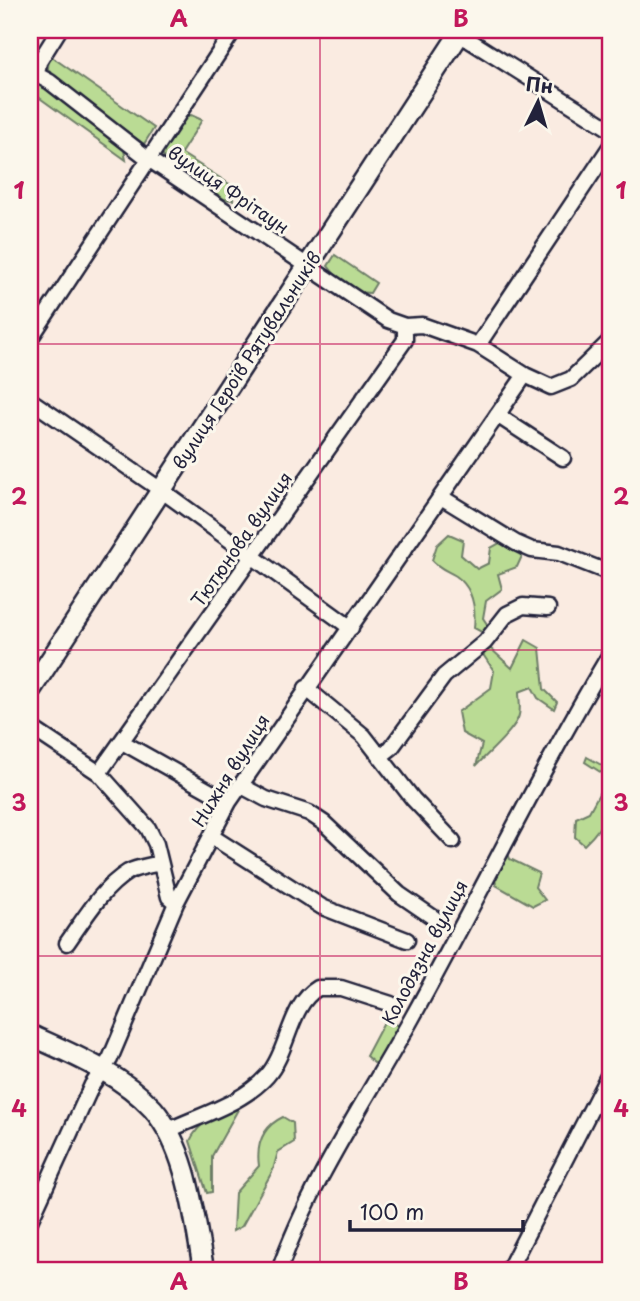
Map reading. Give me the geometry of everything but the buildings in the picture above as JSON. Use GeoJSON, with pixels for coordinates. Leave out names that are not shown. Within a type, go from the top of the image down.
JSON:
{"type":"FeatureCollection","features":[{"type":"Feature","properties":{"kind":"street"},"geometry":{"type":"LineString","coordinates":[[33,76],[59,30]]}},
{"type":"Feature","properties":{"kind":"street"},"geometry":{"type":"LineString","coordinates":[[30,339],[234,30]]}},
{"type":"Feature","properties":{"kind":"street"},"geometry":{"type":"LineString","coordinates":[[458,31],[610,129]]}},
{"type":"Feature","properties":{"kind":"street","name":"вулиця Героїв Рятувальників"},"geometry":{"type":"LineString","coordinates":[[30,691],[458,31]]}},
{"type":"Feature","properties":{"kind":"street","name":"вулиця Фрітаун"},"geometry":{"type":"LineString","coordinates":[[33,76],[50,82],[150,160],[388,320],[405,326],[422,325],[478,345],[544,385],[564,384],[610,341]]}},
{"type":"Feature","properties":{"kind":"street"},"geometry":{"type":"LineString","coordinates":[[478,345],[610,147]]}},
{"type":"Feature","properties":{"kind":"street","name":"Тютюнова вулиця"},"geometry":{"type":"LineString","coordinates":[[99,773],[405,340],[405,326]]}},
{"type":"Feature","properties":{"kind":"street","name":"Нижня вулиця"},"geometry":{"type":"LineString","coordinates":[[30,1221],[92,1085],[116,1047],[176,902],[229,802],[525,375]]}},
{"type":"Feature","properties":{"kind":"street"},"geometry":{"type":"LineString","coordinates":[[30,400],[161,490],[351,628]]}},
{"type":"Feature","properties":{"kind":"street"},"geometry":{"type":"LineString","coordinates":[[497,415],[563,458]]}},
{"type":"Feature","properties":{"kind":"street"},"geometry":{"type":"LineString","coordinates":[[440,497],[516,543],[532,550],[559,553],[610,573]]}},
{"type":"Feature","properties":{"kind":"street"},"geometry":{"type":"LineString","coordinates":[[382,755],[391,748],[444,676],[485,642],[507,614],[523,606],[548,608]]}},
{"type":"Feature","properties":{"kind":"street","name":"Колодязна вулиця"},"geometry":{"type":"LineString","coordinates":[[278,1271],[318,1182],[413,1016],[560,741],[610,654]]}},
{"type":"Feature","properties":{"kind":"street"},"geometry":{"type":"LineString","coordinates":[[306,688],[355,728],[382,755],[413,799],[453,841]]}},
{"type":"Feature","properties":{"kind":"street"},"geometry":{"type":"LineString","coordinates":[[30,727],[99,773],[148,828],[156,844],[169,897],[176,902]]}},
{"type":"Feature","properties":{"kind":"street"},"geometry":{"type":"LineString","coordinates":[[122,742],[229,802]]}},
{"type":"Feature","properties":{"kind":"street"},"geometry":{"type":"LineString","coordinates":[[240,785],[267,799],[309,813],[324,822],[400,894],[437,920]]}},
{"type":"Feature","properties":{"kind":"street"},"geometry":{"type":"LineString","coordinates":[[211,836],[322,907],[407,940]]}},
{"type":"Feature","properties":{"kind":"street"},"geometry":{"type":"LineString","coordinates":[[67,943],[93,907],[121,877],[132,870],[160,863]]}},
{"type":"Feature","properties":{"kind":"street"},"geometry":{"type":"LineString","coordinates":[[167,1131],[223,1107],[259,1083],[274,1066],[304,1001],[318,988],[341,988],[391,1004]]}},
{"type":"Feature","properties":{"kind":"street"},"geometry":{"type":"LineString","coordinates":[[30,1035],[103,1070],[142,1098],[167,1131],[185,1178],[204,1271]]}},
{"type":"Feature","properties":{"kind":"street"},"geometry":{"type":"LineString","coordinates":[[508,1271],[610,1072]]}},
{"type":"Feature","properties":{"kind":"green space"},"geometry":{"type":"Polygon","coordinates":[[[49,55],[154,128],[144,144],[69,89],[48,69],[49,55]]]}},
{"type":"Feature","properties":{"kind":"green space"},"geometry":{"type":"Polygon","coordinates":[[[30,83],[41,85],[66,99],[124,150],[126,160],[30,91],[30,83]]]}},
{"type":"Feature","properties":{"kind":"green space"},"geometry":{"type":"Polygon","coordinates":[[[191,115],[202,120],[181,153],[234,187],[233,200],[224,199],[163,156],[173,132],[191,115]]]}},
{"type":"Feature","properties":{"kind":"green space"},"geometry":{"type":"Polygon","coordinates":[[[335,255],[376,283],[370,293],[351,288],[337,276],[328,266],[335,255]]]}},
{"type":"Feature","properties":{"kind":"green space"},"geometry":{"type":"Polygon","coordinates":[[[449,534],[463,540],[461,555],[477,569],[489,563],[491,548],[500,543],[522,556],[517,567],[498,574],[502,589],[486,601],[483,618],[491,630],[487,635],[474,628],[474,606],[466,586],[432,560],[437,545],[449,534]]]}},
{"type":"Feature","properties":{"kind":"green space"},"geometry":{"type":"Polygon","coordinates":[[[526,640],[540,648],[544,689],[557,702],[554,709],[538,698],[532,687],[519,692],[520,709],[517,720],[476,766],[482,744],[462,733],[458,712],[491,688],[494,671],[482,653],[489,647],[512,668],[526,640]]]}},
{"type":"Feature","properties":{"kind":"green space"},"geometry":{"type":"Polygon","coordinates":[[[587,757],[605,767],[610,766],[610,790],[605,818],[584,845],[575,837],[576,818],[589,812],[608,777],[585,762],[587,757]]]}},
{"type":"Feature","properties":{"kind":"green space"},"geometry":{"type":"Polygon","coordinates":[[[508,853],[510,859],[539,873],[535,887],[545,900],[533,906],[496,885],[494,871],[508,853]]]}},
{"type":"Feature","properties":{"kind":"green space"},"geometry":{"type":"Polygon","coordinates":[[[385,1020],[397,1025],[397,1030],[380,1062],[374,1063],[366,1056],[385,1020]]]}},
{"type":"Feature","properties":{"kind":"green space"},"geometry":{"type":"Polygon","coordinates":[[[245,1097],[212,1156],[212,1192],[207,1193],[190,1141],[194,1133],[207,1121],[245,1097]]]}},
{"type":"Feature","properties":{"kind":"green space"},"geometry":{"type":"Polygon","coordinates":[[[283,1117],[293,1123],[294,1142],[278,1152],[273,1170],[242,1226],[233,1231],[235,1193],[259,1166],[260,1143],[265,1131],[283,1117]]]}}]}
